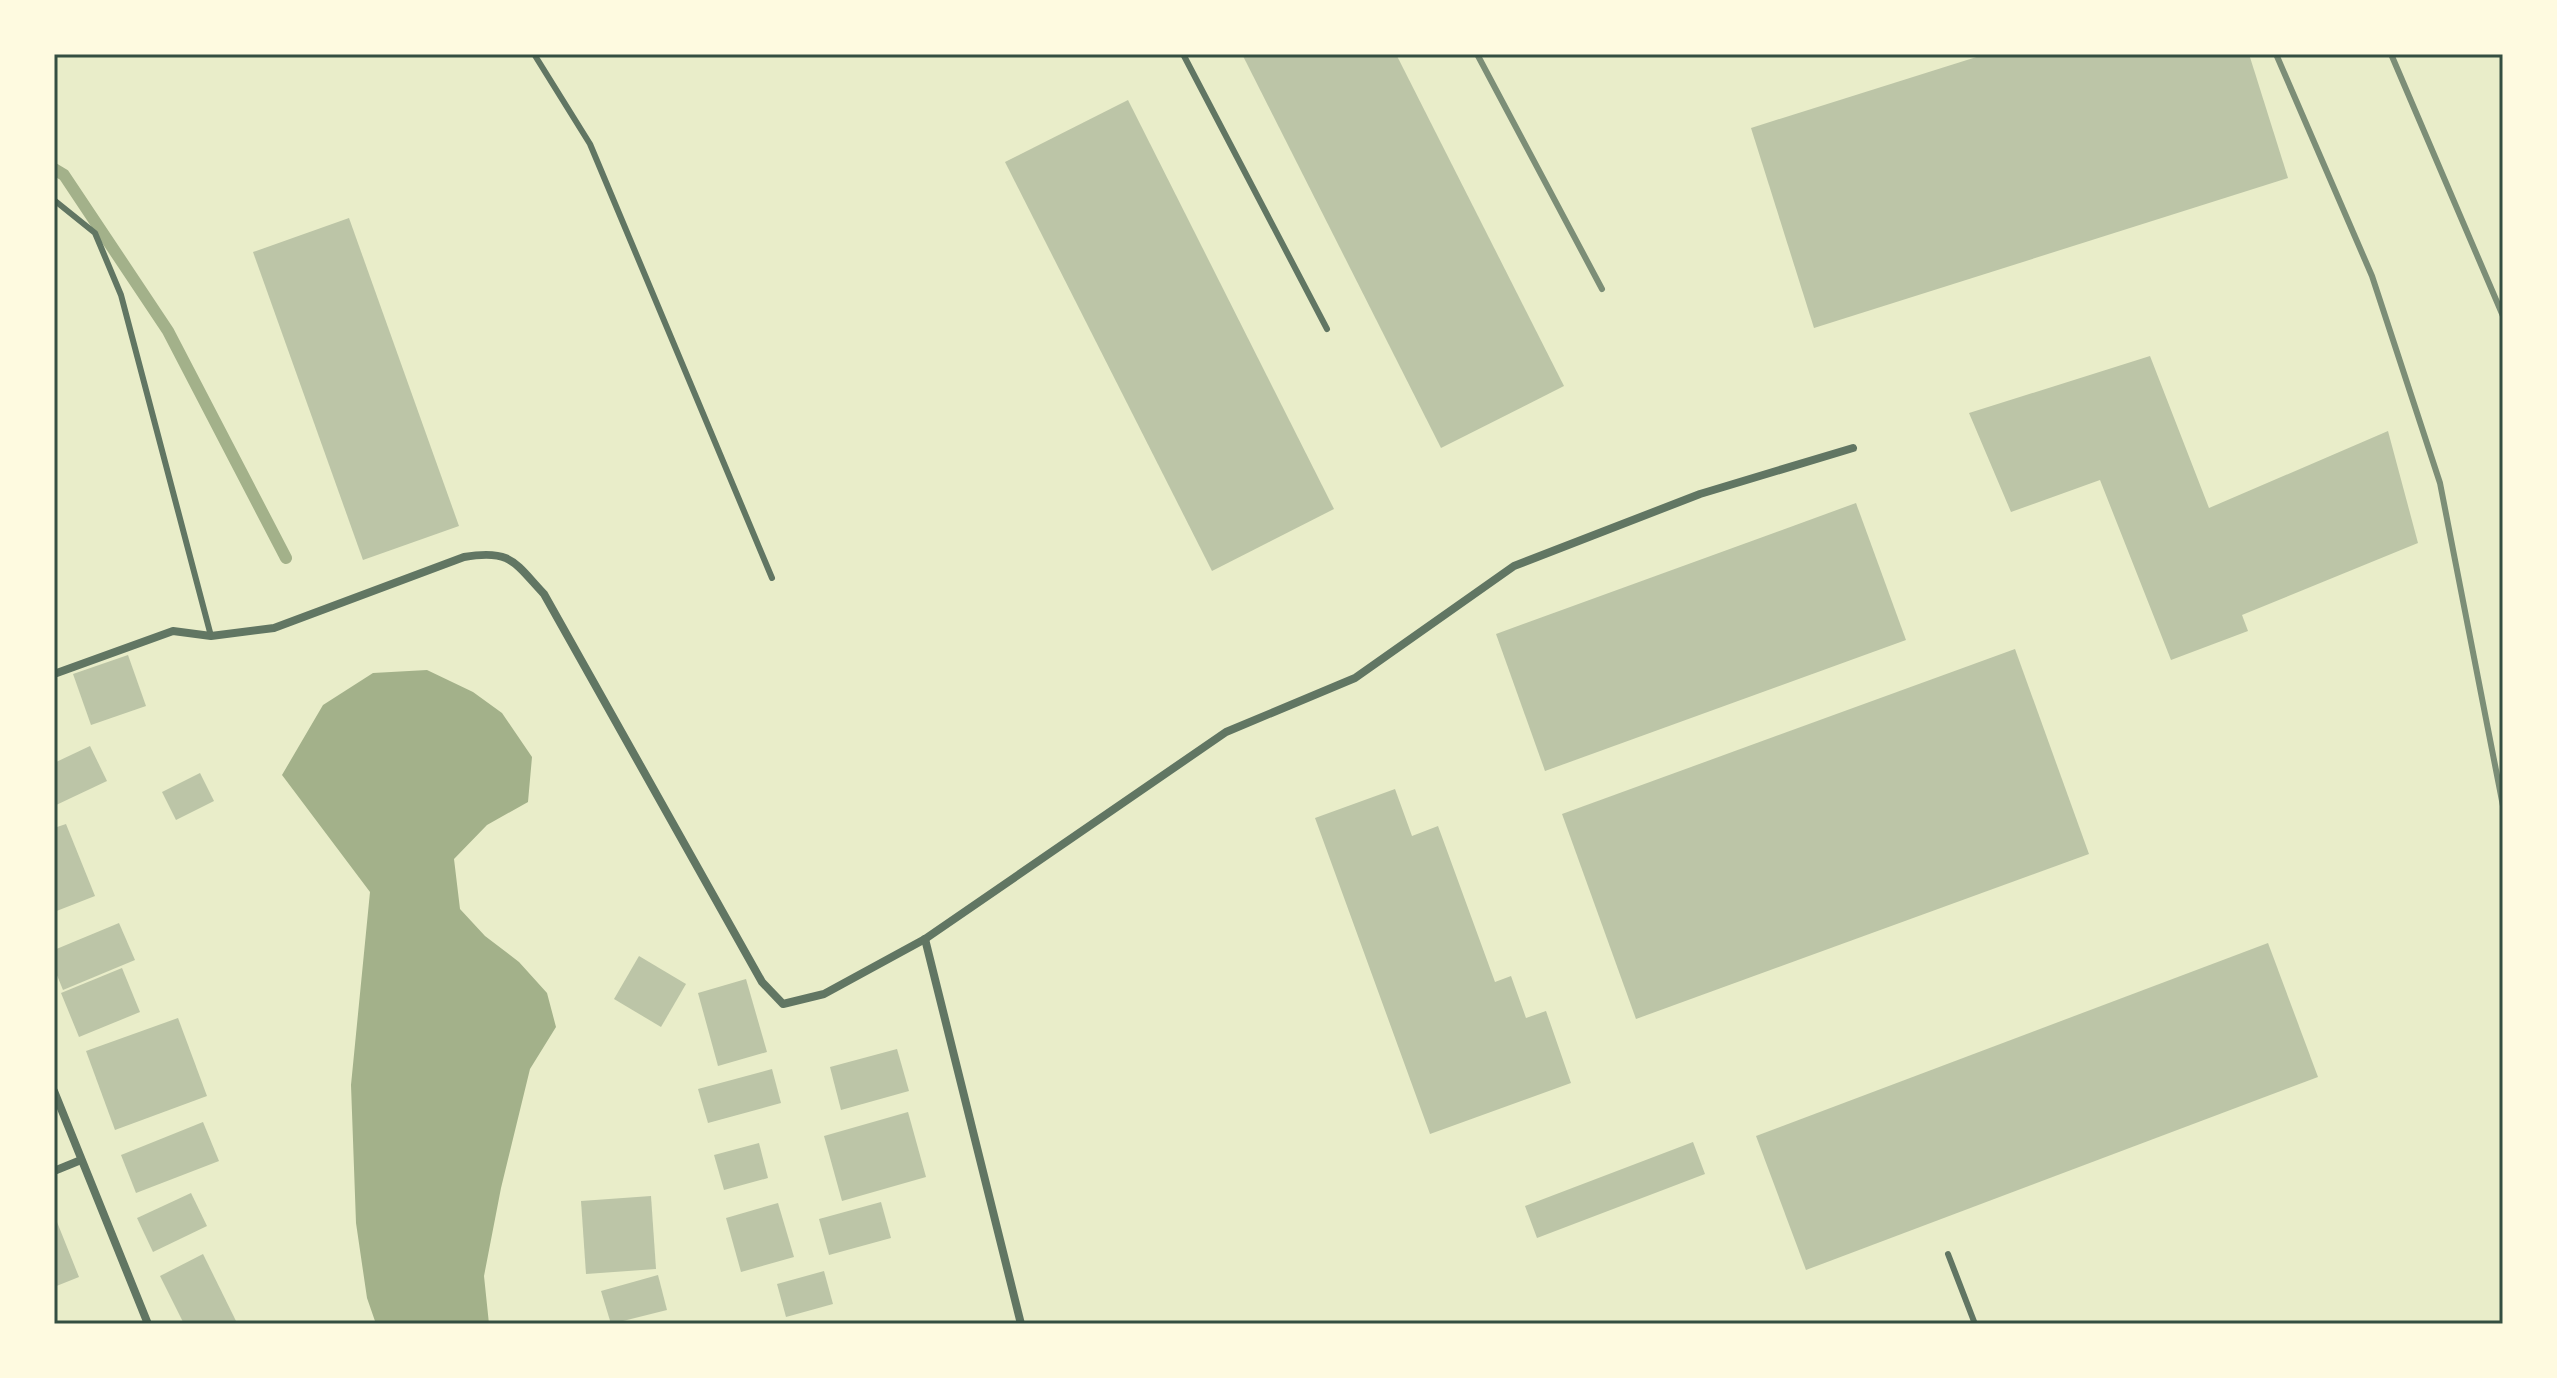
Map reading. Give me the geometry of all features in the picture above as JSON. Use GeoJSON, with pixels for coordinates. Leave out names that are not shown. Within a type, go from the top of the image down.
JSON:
{"type":"FeatureCollection","features":[{"type":"Feature","properties":{"kind":"street"},"geometry":{"type":"LineString","coordinates":[[54,674],[173,631],[211,636],[274,628],[464,557],[488,553],[512,559],[544,594],[762,982],[783,1004],[824,994],[925,939],[1226,732],[1355,678],[1514,566],[1700,494],[1853,448]]}},
{"type":"Feature","properties":{"kind":"street"},"geometry":{"type":"LineString","coordinates":[[925,939],[1021,1324]]}},
{"type":"Feature","properties":{"kind":"street"},"geometry":{"type":"LineString","coordinates":[[54,1091],[148,1324]]}},
{"type":"Feature","properties":{"kind":"street"},"geometry":{"type":"LineString","coordinates":[[54,1171],[81,1160]]}},
{"type":"Feature","properties":{"kind":"lane"},"geometry":{"type":"LineString","coordinates":[[534,54],[590,144],[772,578]]}},
{"type":"Feature","properties":{"kind":"lane"},"geometry":{"type":"LineString","coordinates":[[1183,54],[1327,329]]}},
{"type":"Feature","properties":{"kind":"lane"},"geometry":{"type":"LineString","coordinates":[[54,200],[95,233],[121,295],[211,636]]}},
{"type":"Feature","properties":{"kind":"lane"},"geometry":{"type":"LineString","coordinates":[[1948,1254],[1975,1324]]}},
{"type":"Feature","properties":{"kind":"shaded area"},"geometry":{"type":"Polygon","coordinates":[[[427,670],[473,692],[502,713],[532,757],[528,802],[487,825],[454,859],[460,909],[485,936],[519,962],[547,993],[556,1027],[530,1069],[501,1188],[484,1276],[489,1324],[376,1324],[367,1298],[356,1223],[351,1085],[370,892],[282,775],[323,705],[373,673],[427,670]]]}},
{"type":"Feature","properties":{"kind":"building"},"geometry":{"type":"Polygon","coordinates":[[[1242,54],[1396,54],[1564,386],[1441,448],[1242,54]]]}},
{"type":"Feature","properties":{"kind":"building"},"geometry":{"type":"Polygon","coordinates":[[[1986,54],[2249,54],[2288,178],[1814,328],[1751,128],[1986,54]]]}},
{"type":"Feature","properties":{"kind":"building"},"geometry":{"type":"Polygon","coordinates":[[[1128,100],[1334,509],[1212,571],[1005,162],[1128,100]]]}},
{"type":"Feature","properties":{"kind":"building"},"geometry":{"type":"Polygon","coordinates":[[[349,218],[459,526],[363,560],[253,252],[349,218]]]}},
{"type":"Feature","properties":{"kind":"building"},"geometry":{"type":"Polygon","coordinates":[[[2150,356],[2209,508],[2388,431],[2418,543],[2242,615],[2248,631],[2171,660],[2100,480],[2011,512],[1969,413],[2150,356]]]}},
{"type":"Feature","properties":{"kind":"building"},"geometry":{"type":"Polygon","coordinates":[[[1856,503],[1906,640],[1545,771],[1496,634],[1856,503]]]}},
{"type":"Feature","properties":{"kind":"building"},"geometry":{"type":"Polygon","coordinates":[[[2015,649],[2089,854],[1636,1019],[1562,814],[2015,649]]]}},
{"type":"Feature","properties":{"kind":"building"},"geometry":{"type":"Polygon","coordinates":[[[128,655],[146,706],[91,725],[73,674],[128,655]]]}},
{"type":"Feature","properties":{"kind":"building"},"geometry":{"type":"Polygon","coordinates":[[[90,746],[107,781],[54,806],[54,763],[90,746]]]}},
{"type":"Feature","properties":{"kind":"building"},"geometry":{"type":"Polygon","coordinates":[[[200,773],[214,801],[176,820],[162,792],[200,773]]]}},
{"type":"Feature","properties":{"kind":"building"},"geometry":{"type":"Polygon","coordinates":[[[1395,789],[1412,836],[1438,826],[1495,982],[1511,976],[1526,1018],[1546,1011],[1571,1083],[1430,1134],[1315,818],[1395,789]]]}},
{"type":"Feature","properties":{"kind":"building"},"geometry":{"type":"Polygon","coordinates":[[[66,824],[95,896],[54,912],[54,828],[66,824]]]}},
{"type":"Feature","properties":{"kind":"building"},"geometry":{"type":"Polygon","coordinates":[[[119,923],[135,960],[63,990],[54,968],[54,950],[119,923]]]}},
{"type":"Feature","properties":{"kind":"building"},"geometry":{"type":"Polygon","coordinates":[[[2268,943],[2318,1077],[1806,1270],[1756,1136],[2268,943]]]}},
{"type":"Feature","properties":{"kind":"building"},"geometry":{"type":"Polygon","coordinates":[[[639,956],[686,984],[661,1027],[614,999],[639,956]]]}},
{"type":"Feature","properties":{"kind":"building"},"geometry":{"type":"Polygon","coordinates":[[[122,968],[140,1012],[79,1037],[61,993],[122,968]]]}},
{"type":"Feature","properties":{"kind":"building"},"geometry":{"type":"Polygon","coordinates":[[[746,979],[767,1052],[718,1066],[698,993],[746,979]]]}},
{"type":"Feature","properties":{"kind":"building"},"geometry":{"type":"Polygon","coordinates":[[[178,1018],[207,1096],[115,1130],[86,1051],[178,1018]]]}},
{"type":"Feature","properties":{"kind":"building"},"geometry":{"type":"Polygon","coordinates":[[[897,1049],[909,1091],[841,1110],[830,1067],[897,1049]]]}},
{"type":"Feature","properties":{"kind":"building"},"geometry":{"type":"Polygon","coordinates":[[[772,1069],[781,1103],[708,1123],[698,1089],[772,1069]]]}},
{"type":"Feature","properties":{"kind":"building"},"geometry":{"type":"Polygon","coordinates":[[[908,1112],[926,1177],[842,1201],[824,1136],[908,1112]]]}},
{"type":"Feature","properties":{"kind":"building"},"geometry":{"type":"Polygon","coordinates":[[[203,1122],[219,1161],[136,1193],[121,1155],[203,1122]]]}},
{"type":"Feature","properties":{"kind":"building"},"geometry":{"type":"Polygon","coordinates":[[[1693,1142],[1705,1174],[1537,1238],[1525,1206],[1693,1142]]]}},
{"type":"Feature","properties":{"kind":"building"},"geometry":{"type":"Polygon","coordinates":[[[759,1143],[768,1178],[724,1190],[714,1155],[759,1143]]]}},
{"type":"Feature","properties":{"kind":"building"},"geometry":{"type":"Polygon","coordinates":[[[191,1193],[207,1226],[153,1252],[137,1218],[191,1193]]]}},
{"type":"Feature","properties":{"kind":"building"},"geometry":{"type":"Polygon","coordinates":[[[651,1196],[656,1269],[586,1274],[581,1201],[651,1196]]]}},
{"type":"Feature","properties":{"kind":"building"},"geometry":{"type":"Polygon","coordinates":[[[881,1202],[891,1238],[829,1255],[819,1219],[881,1202]]]}},
{"type":"Feature","properties":{"kind":"building"},"geometry":{"type":"Polygon","coordinates":[[[778,1203],[794,1257],[741,1272],[726,1218],[778,1203]]]}},
{"type":"Feature","properties":{"kind":"building"},"geometry":{"type":"Polygon","coordinates":[[[57,1222],[79,1277],[54,1287],[54,1223],[57,1222]]]}},
{"type":"Feature","properties":{"kind":"building"},"geometry":{"type":"Polygon","coordinates":[[[203,1254],[237,1323],[184,1324],[160,1276],[203,1254]]]}},
{"type":"Feature","properties":{"kind":"building"},"geometry":{"type":"Polygon","coordinates":[[[824,1271],[833,1304],[786,1317],[777,1284],[824,1271]]]}},
{"type":"Feature","properties":{"kind":"building"},"geometry":{"type":"Polygon","coordinates":[[[658,1275],[667,1310],[611,1324],[601,1291],[658,1275]]]}},
{"type":"Feature","properties":{"kind":"waterway"},"geometry":{"type":"LineString","coordinates":[[54,169],[64,175],[168,331],[286,558]]}},
{"type":"Feature","properties":{"kind":"railway"},"geometry":{"type":"LineString","coordinates":[[1477,54],[1602,289]]}},
{"type":"Feature","properties":{"kind":"railway"},"geometry":{"type":"LineString","coordinates":[[2276,54],[2372,276],[2440,483],[2503,806]]}},
{"type":"Feature","properties":{"kind":"railway"},"geometry":{"type":"LineString","coordinates":[[2391,54],[2503,316]]}}]}
